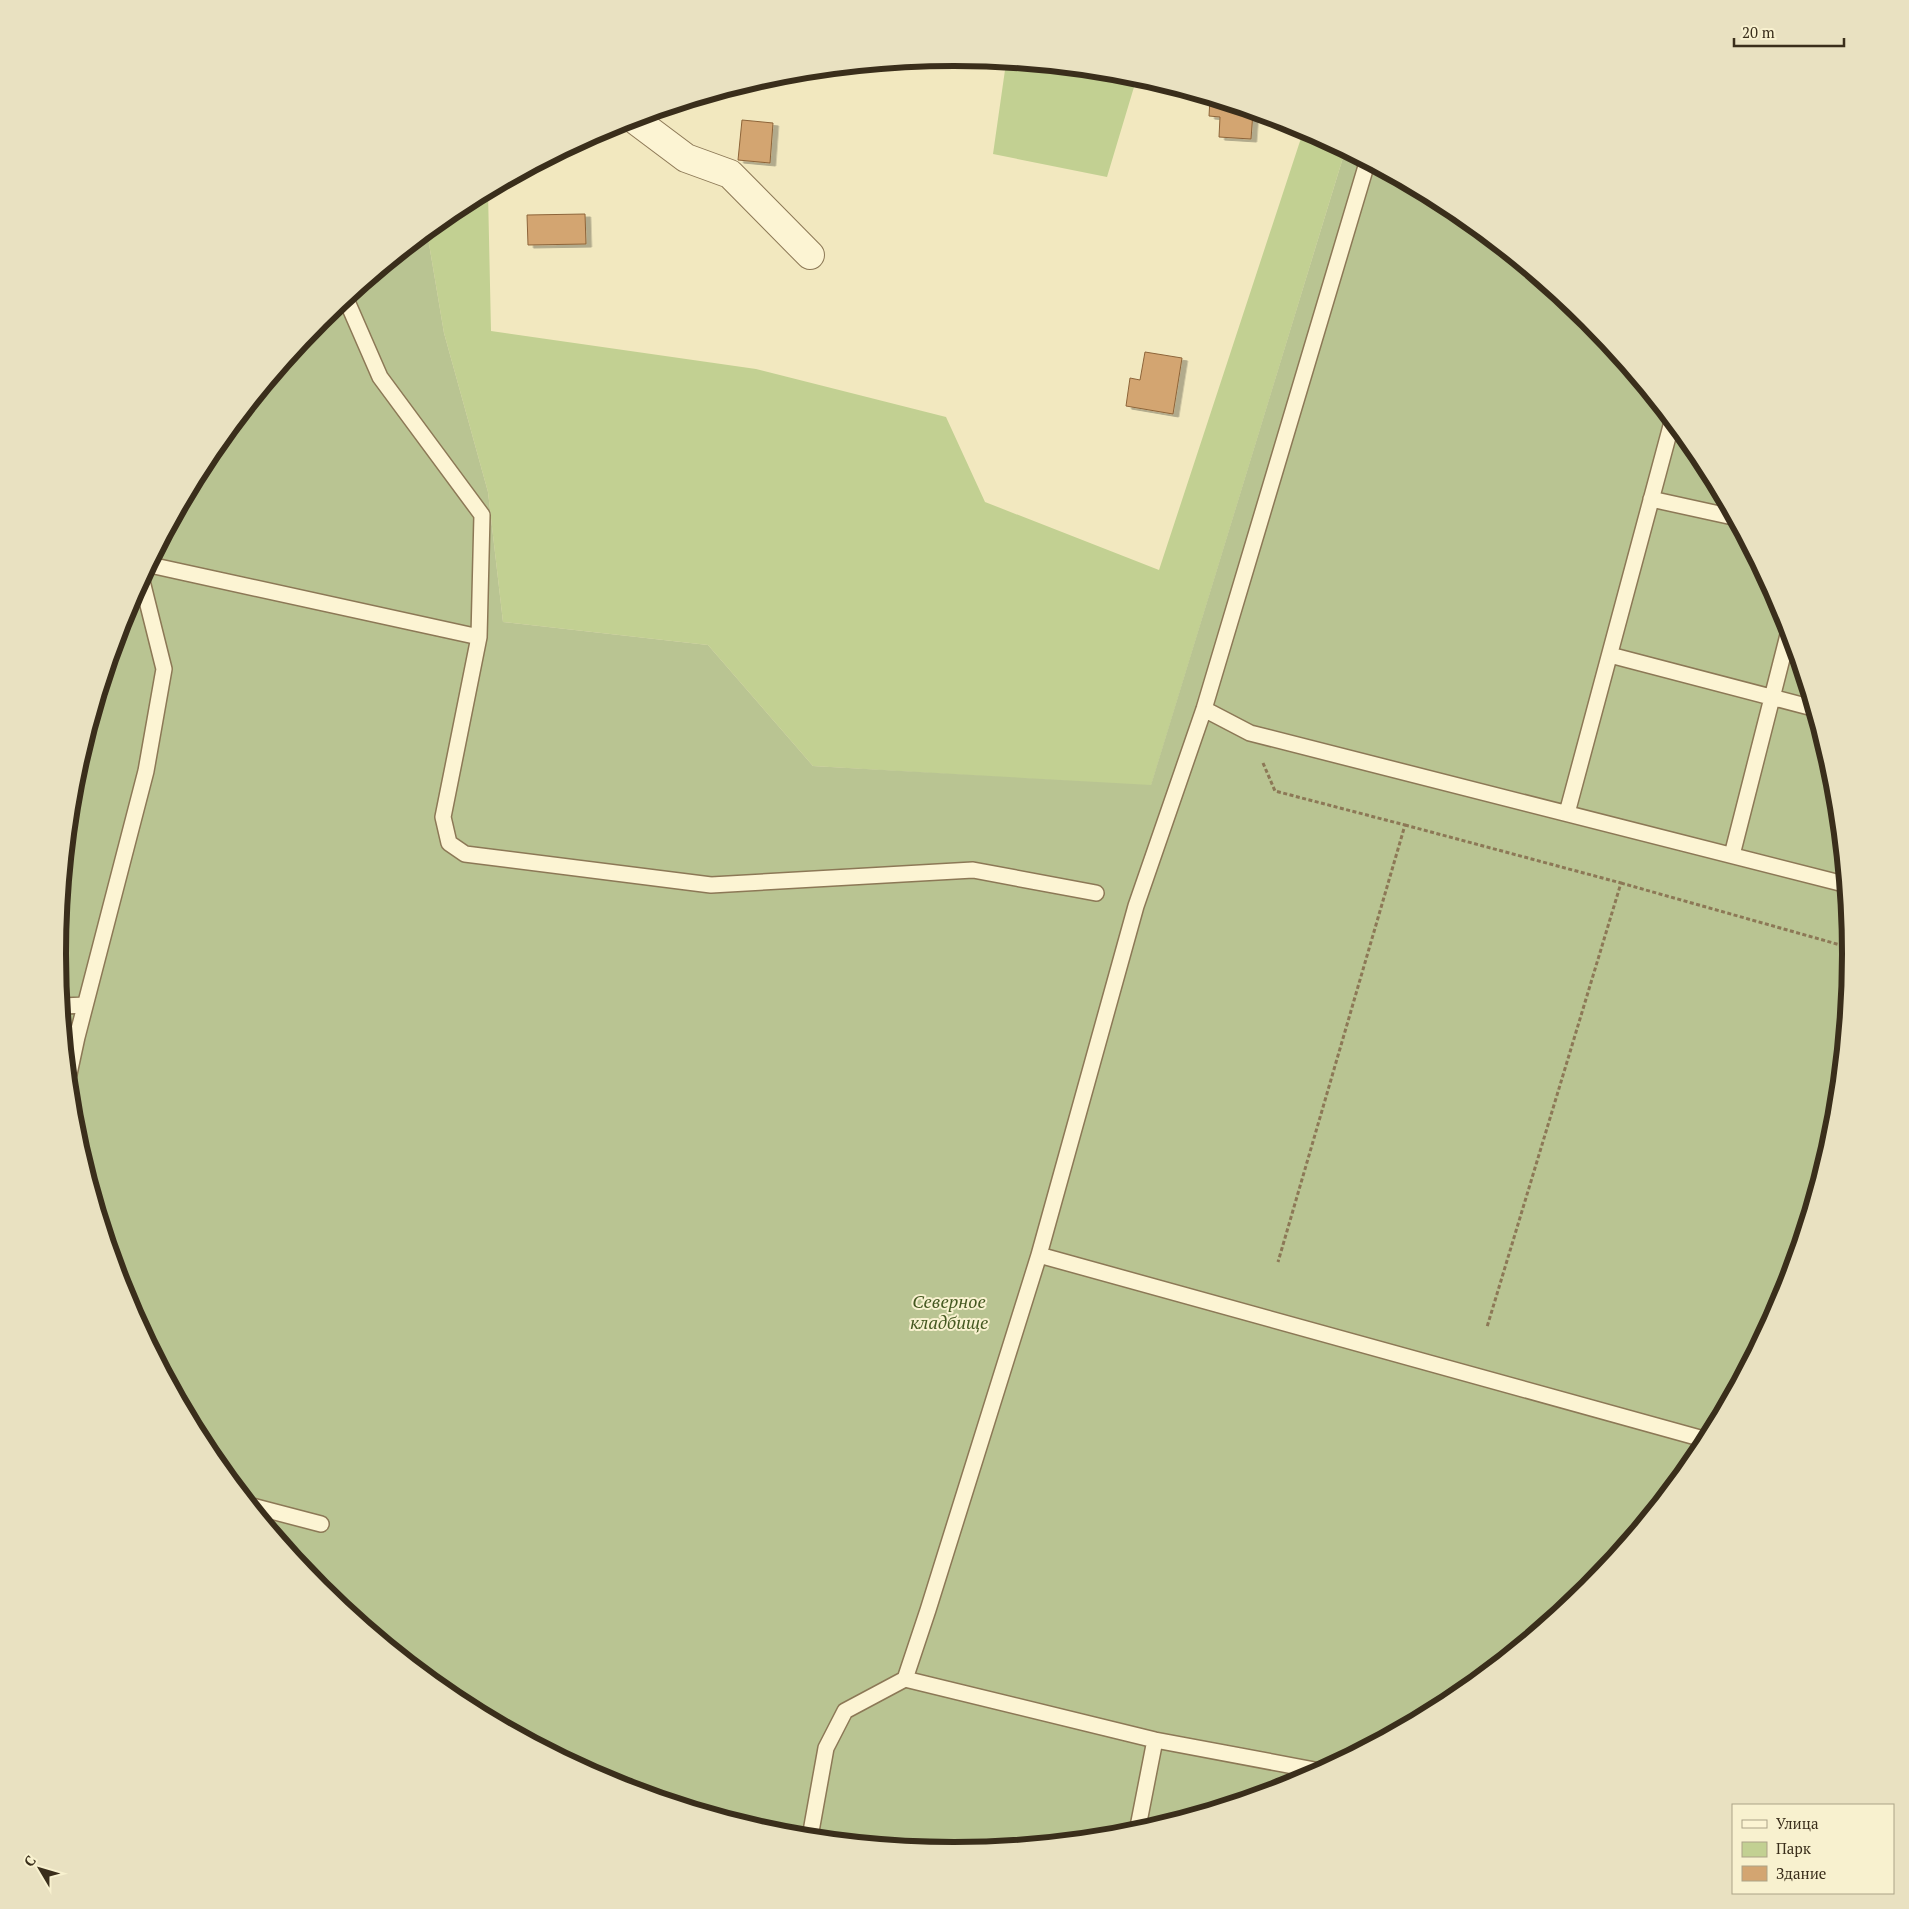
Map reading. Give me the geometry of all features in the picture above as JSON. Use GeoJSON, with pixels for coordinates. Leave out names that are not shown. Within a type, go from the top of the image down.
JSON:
{"type":"FeatureCollection","features":[{"type":"Feature","properties":{"kind":"street"},"geometry":{"type":"LineString","coordinates":[[641,124],[686,158],[730,174],[810,255]]}},
{"type":"Feature","properties":{"kind":"lane"},"geometry":{"type":"LineString","coordinates":[[905,1679],[1040,1255],[1136,906],[1204,708],[1366,168]]}},
{"type":"Feature","properties":{"kind":"lane"},"geometry":{"type":"LineString","coordinates":[[349,305],[380,377],[482,514],[479,637],[443,818],[449,843],[465,854],[711,885],[973,870],[1096,893]]}},
{"type":"Feature","properties":{"kind":"lane"},"geometry":{"type":"LineString","coordinates":[[1567,813],[1670,429]]}},
{"type":"Feature","properties":{"kind":"lane"},"geometry":{"type":"LineString","coordinates":[[1651,499],[1727,516]]}},
{"type":"Feature","properties":{"kind":"lane"},"geometry":{"type":"LineString","coordinates":[[156,567],[479,637]]}},
{"type":"Feature","properties":{"kind":"lane"},"geometry":{"type":"LineString","coordinates":[[73,1058],[146,771],[164,669],[145,592]]}},
{"type":"Feature","properties":{"kind":"lane"},"geometry":{"type":"LineString","coordinates":[[1732,855],[1786,643]]}},
{"type":"Feature","properties":{"kind":"lane"},"geometry":{"type":"LineString","coordinates":[[1610,655],[1807,706]]}},
{"type":"Feature","properties":{"kind":"lane"},"geometry":{"type":"LineString","coordinates":[[1204,708],[1250,733],[1840,883]]}},
{"type":"Feature","properties":{"kind":"lane"},"geometry":{"type":"LineString","coordinates":[[68,1006],[85,1004]]}},
{"type":"Feature","properties":{"kind":"lane"},"geometry":{"type":"LineString","coordinates":[[1040,1255],[1699,1438]]}},
{"type":"Feature","properties":{"kind":"lane"},"geometry":{"type":"LineString","coordinates":[[261,1508],[320,1524]]}},
{"type":"Feature","properties":{"kind":"lane"},"geometry":{"type":"LineString","coordinates":[[811,1831],[826,1748],[845,1711],[905,1679],[1155,1740],[1308,1769]]}},
{"type":"Feature","properties":{"kind":"lane"},"geometry":{"type":"LineString","coordinates":[[1139,1823],[1155,1740]]}},
{"type":"Feature","properties":{"kind":"path"},"geometry":{"type":"LineString","coordinates":[[1250,733],[1275,791],[1621,883],[1843,946]]}},
{"type":"Feature","properties":{"kind":"path"},"geometry":{"type":"LineString","coordinates":[[1278,1262],[1405,825]]}},
{"type":"Feature","properties":{"kind":"path"},"geometry":{"type":"LineString","coordinates":[[1487,1327],[1621,883]]}},
{"type":"Feature","properties":{"kind":"green space"},"geometry":{"type":"Polygon","coordinates":[[[1005,68],[1070,74],[1135,85],[1107,177],[993,154],[1005,68]]]}},
{"type":"Feature","properties":{"kind":"green space"},"geometry":{"type":"Polygon","coordinates":[[[1301,137],[1343,156],[1151,786],[813,766],[708,645],[503,622],[488,492],[444,333],[428,240],[488,199],[491,331],[756,369],[946,417],[985,502],[1159,570],[1301,137]]]}},
{"type":"Feature","properties":{"kind":"green space","name":"Северное кладбище"},"geometry":{"type":"Polygon","coordinates":[[[1343,156],[1399,185],[1448,216],[1495,250],[1583,326],[1659,414],[1693,461],[1724,510],[1751,562],[1775,615],[1796,669],[1826,781],[1841,896],[1843,954],[1841,1013],[1826,1128],[1796,1240],[1775,1294],[1751,1347],[1724,1399],[1693,1448],[1659,1495],[1583,1583],[1495,1659],[1448,1693],[1399,1724],[1347,1751],[1294,1775],[1240,1796],[1128,1826],[1013,1841],[954,1843],[896,1841],[781,1826],[669,1796],[615,1775],[562,1751],[510,1724],[461,1693],[414,1659],[326,1583],[250,1495],[216,1448],[185,1399],[158,1347],[134,1294],[113,1240],[83,1128],[68,1013],[66,954],[68,896],[83,781],[113,669],[134,615],[158,562],[185,510],[216,461],[250,414],[326,326],[369,287],[428,240],[444,333],[488,492],[503,622],[708,645],[813,766],[1151,785],[1343,156]]]}},
{"type":"Feature","properties":{"kind":"building"},"geometry":{"type":"Polygon","coordinates":[[[1210,104],[1253,118],[1251,139],[1219,137],[1220,117],[1209,116],[1210,104]]]}},
{"type":"Feature","properties":{"kind":"building"},"geometry":{"type":"Polygon","coordinates":[[[742,120],[773,123],[770,163],[738,160],[742,120]]]}},
{"type":"Feature","properties":{"kind":"building"},"geometry":{"type":"Polygon","coordinates":[[[585,214],[586,244],[528,245],[527,215],[585,214]]]}},
{"type":"Feature","properties":{"kind":"building"},"geometry":{"type":"Polygon","coordinates":[[[1145,352],[1182,358],[1173,414],[1126,406],[1130,378],[1140,380],[1145,352]]]}}]}
